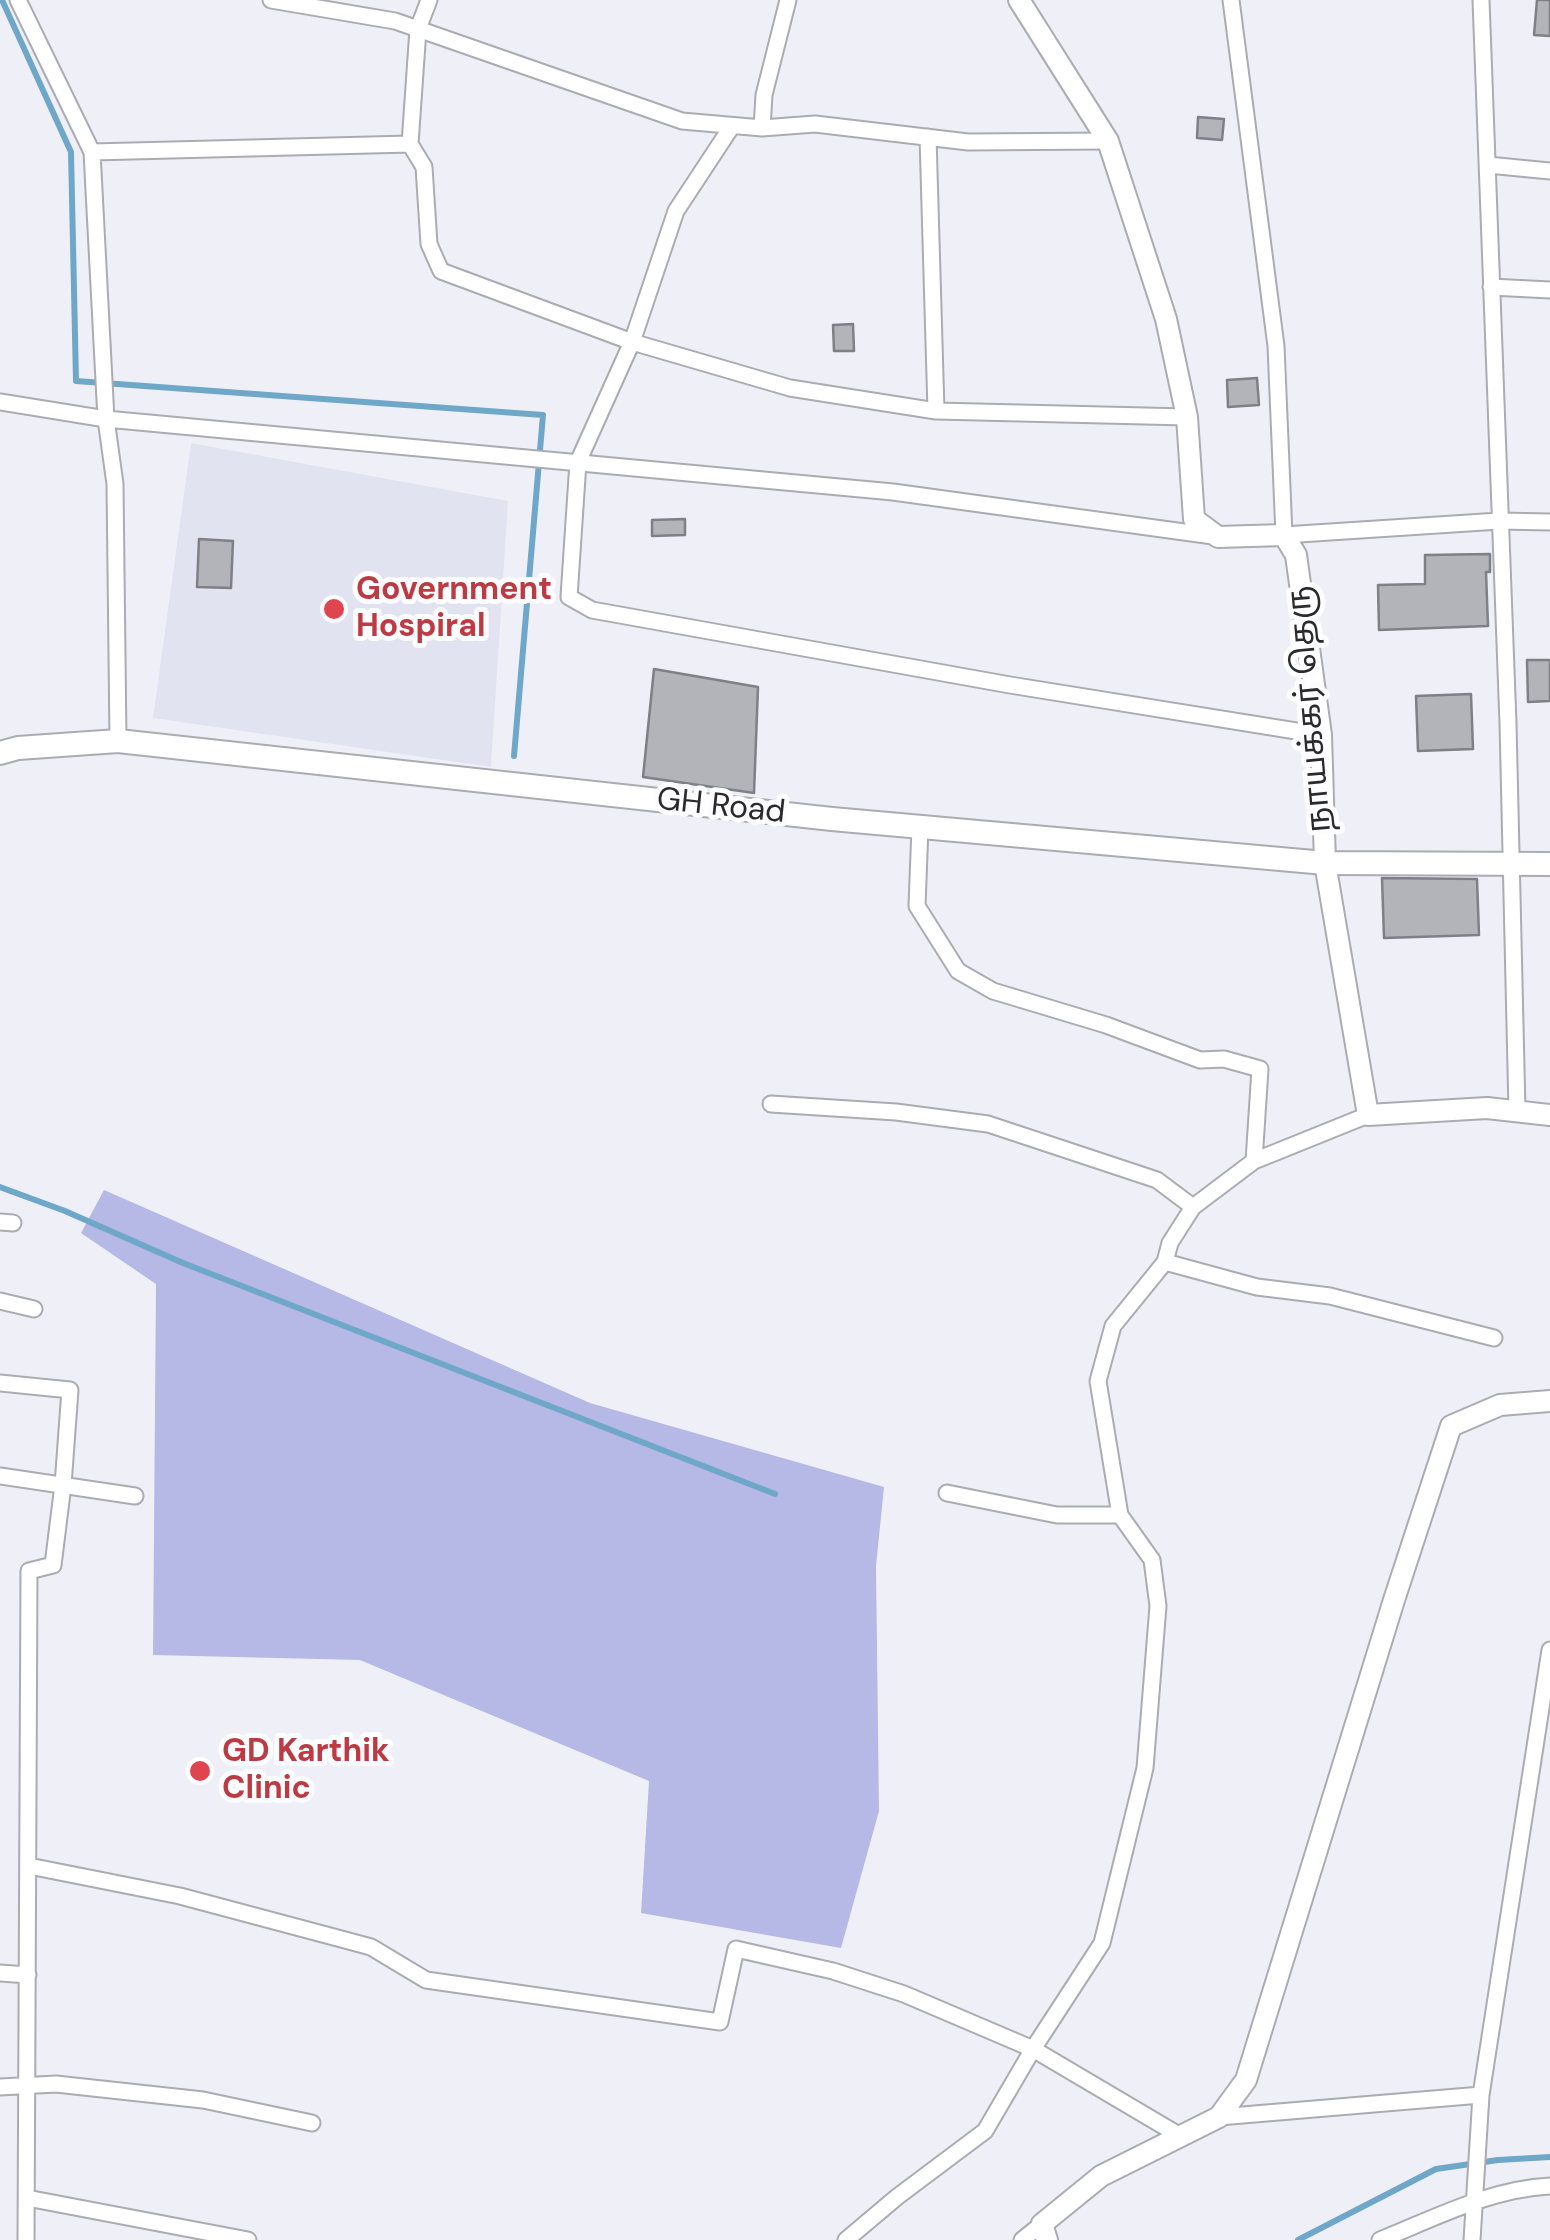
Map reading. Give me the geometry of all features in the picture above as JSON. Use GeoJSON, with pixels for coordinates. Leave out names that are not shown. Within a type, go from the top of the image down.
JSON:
{"type":"FeatureCollection","features":[{"type":"Feature","properties":{"kind":"main road","name":"GH Road"},"geometry":{"type":"LineString","coordinates":[[0,753],[18,748],[118,742],[920,826],[1325,862],[1550,864]]}},
{"type":"Feature","properties":{"kind":"street"},"geometry":{"type":"LineString","coordinates":[[18,0],[92,152],[106,419],[115,484],[118,742]]}},
{"type":"Feature","properties":{"kind":"street"},"geometry":{"type":"LineString","coordinates":[[272,0],[395,21],[682,121],[762,128],[815,124],[968,142],[1108,142]]}},
{"type":"Feature","properties":{"kind":"street"},"geometry":{"type":"LineString","coordinates":[[429,0],[418,29],[410,144],[424,167],[429,244],[441,271],[632,342],[790,388],[936,411],[1188,417]]}},
{"type":"Feature","properties":{"kind":"street"},"geometry":{"type":"LineString","coordinates":[[762,128],[764,95],[788,0]]}},
{"type":"Feature","properties":{"kind":"street"},"geometry":{"type":"LineString","coordinates":[[1019,0],[1108,142],[1166,319],[1188,417],[1194,519],[1218,537]]}},
{"type":"Feature","properties":{"kind":"street"},"geometry":{"type":"LineString","coordinates":[[1231,0],[1276,346],[1284,534]]}},
{"type":"Feature","properties":{"kind":"street"},"geometry":{"type":"LineString","coordinates":[[1481,0],[1508,723],[1516,1111]]}},
{"type":"Feature","properties":{"kind":"street"},"geometry":{"type":"LineString","coordinates":[[732,126],[676,211],[632,342],[578,462],[569,598],[592,610],[1321,736]]}},
{"type":"Feature","properties":{"kind":"street"},"geometry":{"type":"LineString","coordinates":[[928,137],[936,411]]}},
{"type":"Feature","properties":{"kind":"street"},"geometry":{"type":"LineString","coordinates":[[92,152],[410,144]]}},
{"type":"Feature","properties":{"kind":"street"},"geometry":{"type":"LineString","coordinates":[[1488,165],[1550,171]]}},
{"type":"Feature","properties":{"kind":"street"},"geometry":{"type":"LineString","coordinates":[[1491,286],[1550,290]]}},
{"type":"Feature","properties":{"kind":"street"},"geometry":{"type":"LineString","coordinates":[[0,402],[106,419],[893,492],[1218,537],[1499,520],[1550,522]]}},
{"type":"Feature","properties":{"kind":"street","name":"நாயக்கர் தெரு"},"geometry":{"type":"LineString","coordinates":[[1284,534],[1296,555],[1321,736],[1325,862],[1368,1115]]}},
{"type":"Feature","properties":{"kind":"street"},"geometry":{"type":"LineString","coordinates":[[920,826],[918,906],[958,970],[993,991],[1106,1024],[1200,1060],[1224,1059],[1260,1069],[1254,1161]]}},
{"type":"Feature","properties":{"kind":"street"},"geometry":{"type":"LineString","coordinates":[[772,1104],[896,1112],[988,1124],[1157,1180],[1193,1207]]}},
{"type":"Feature","properties":{"kind":"street"},"geometry":{"type":"LineString","coordinates":[[846,2240],[985,2131],[1102,1942],[1145,1768],[1158,1606],[1152,1560],[1120,1515],[1098,1380],[1114,1326],[1165,1262],[1170,1243],[1193,1207],[1254,1161],[1368,1115],[1487,1108],[1550,1115]]}},
{"type":"Feature","properties":{"kind":"street"},"geometry":{"type":"LineString","coordinates":[[1165,1262],[1257,1287],[1330,1296],[1494,1338]]}},
{"type":"Feature","properties":{"kind":"street"},"geometry":{"type":"LineString","coordinates":[[0,1301],[34,1309]]}},
{"type":"Feature","properties":{"kind":"street"},"geometry":{"type":"LineString","coordinates":[[0,1382],[70,1390],[54,1565],[29,1572],[26,2240]]}},
{"type":"Feature","properties":{"kind":"street"},"geometry":{"type":"LineString","coordinates":[[1219,2118],[1246,2080],[1388,1618],[1452,1426],[1500,1404],[1550,1401]]}},
{"type":"Feature","properties":{"kind":"street"},"geometry":{"type":"LineString","coordinates":[[0,1476],[134,1496]]}},
{"type":"Feature","properties":{"kind":"street"},"geometry":{"type":"LineString","coordinates":[[947,1493],[1057,1514],[1120,1515]]}},
{"type":"Feature","properties":{"kind":"street"},"geometry":{"type":"LineString","coordinates":[[1472,2240],[1481,2095],[1550,1650]]}},
{"type":"Feature","properties":{"kind":"street"},"geometry":{"type":"LineString","coordinates":[[29,1866],[180,1896],[371,1947],[426,1980],[720,2022],[736,1948],[833,1971],[904,1994],[1033,2050],[1182,2137]]}},
{"type":"Feature","properties":{"kind":"street"},"geometry":{"type":"LineString","coordinates":[[0,1973],[28,1975]]}},
{"type":"Feature","properties":{"kind":"street"},"geometry":{"type":"LineString","coordinates":[[0,2087],[56,2084],[203,2100],[312,2124]]}},
{"type":"Feature","properties":{"kind":"street"},"geometry":{"type":"LineString","coordinates":[[1022,2240],[1045,2232],[1101,2176],[1219,2118],[1481,2095]]}},
{"type":"Feature","properties":{"kind":"street"},"geometry":{"type":"LineString","coordinates":[[1380,2240],[1474,2202],[1522,2188],[1550,2186]]}},
{"type":"Feature","properties":{"kind":"street"},"geometry":{"type":"LineString","coordinates":[[28,2198],[248,2240]]}},
{"type":"Feature","properties":{"kind":"shaded area","name":"Government Hospiral"},"geometry":{"type":"Polygon","coordinates":[[[191,443],[508,501],[491,767],[153,718],[191,443]]]}},
{"type":"Feature","properties":{"kind":"shaded area"},"geometry":{"type":"Polygon","coordinates":[[[104,1190],[590,1403],[884,1487],[876,1566],[879,1811],[841,1948],[641,1913],[649,1781],[360,1660],[153,1655],[156,1284],[81,1233],[104,1190]]]}},
{"type":"Feature","properties":{"kind":"building"},"geometry":{"type":"Polygon","coordinates":[[[1537,0],[1550,0],[1550,36],[1534,35],[1537,0]]]}},
{"type":"Feature","properties":{"kind":"building"},"geometry":{"type":"Polygon","coordinates":[[[1198,117],[1224,119],[1222,140],[1197,138],[1198,117]]]}},
{"type":"Feature","properties":{"kind":"building"},"geometry":{"type":"Polygon","coordinates":[[[853,324],[854,351],[834,351],[833,325],[853,324]]]}},
{"type":"Feature","properties":{"kind":"building"},"geometry":{"type":"Polygon","coordinates":[[[1257,378],[1259,405],[1228,407],[1227,380],[1257,378]]]}},
{"type":"Feature","properties":{"kind":"building"},"geometry":{"type":"Polygon","coordinates":[[[685,519],[685,535],[652,536],[652,520],[685,519]]]}},
{"type":"Feature","properties":{"kind":"building"},"geometry":{"type":"Polygon","coordinates":[[[199,539],[233,541],[231,588],[197,587],[199,539]]]}},
{"type":"Feature","properties":{"kind":"building"},"geometry":{"type":"Polygon","coordinates":[[[1490,554],[1490,572],[1486,572],[1488,626],[1379,630],[1378,585],[1425,584],[1425,555],[1490,554]]]}},
{"type":"Feature","properties":{"kind":"building"},"geometry":{"type":"Polygon","coordinates":[[[1527,660],[1550,660],[1550,701],[1528,702],[1527,660]]]}},
{"type":"Feature","properties":{"kind":"building"},"geometry":{"type":"Polygon","coordinates":[[[654,669],[758,687],[754,793],[643,777],[654,669]]]}},
{"type":"Feature","properties":{"kind":"building"},"geometry":{"type":"Polygon","coordinates":[[[1471,694],[1473,749],[1418,751],[1416,696],[1471,694]]]}},
{"type":"Feature","properties":{"kind":"building"},"geometry":{"type":"Polygon","coordinates":[[[1382,878],[1477,879],[1479,935],[1384,938],[1382,878]]]}},
{"type":"Feature","properties":{"kind":"waterway"},"geometry":{"type":"LineString","coordinates":[[2,0],[71,152],[76,381],[543,415],[514,756]]}},
{"type":"Feature","properties":{"kind":"waterway"},"geometry":{"type":"LineString","coordinates":[[0,1187],[183,1263],[775,1494]]}},
{"type":"Feature","properties":{"kind":"waterway"},"geometry":{"type":"LineString","coordinates":[[1298,2240],[1436,2169],[1550,2157]]}},
{"type":"Feature","properties":{"kind":"place","name":"Government Hospiral"},"geometry":{"type":"Point","coordinates":[334,609]}},
{"type":"Feature","properties":{"kind":"place","name":"GD Karthik Clinic"},"geometry":{"type":"Point","coordinates":[200,1771]}}]}
